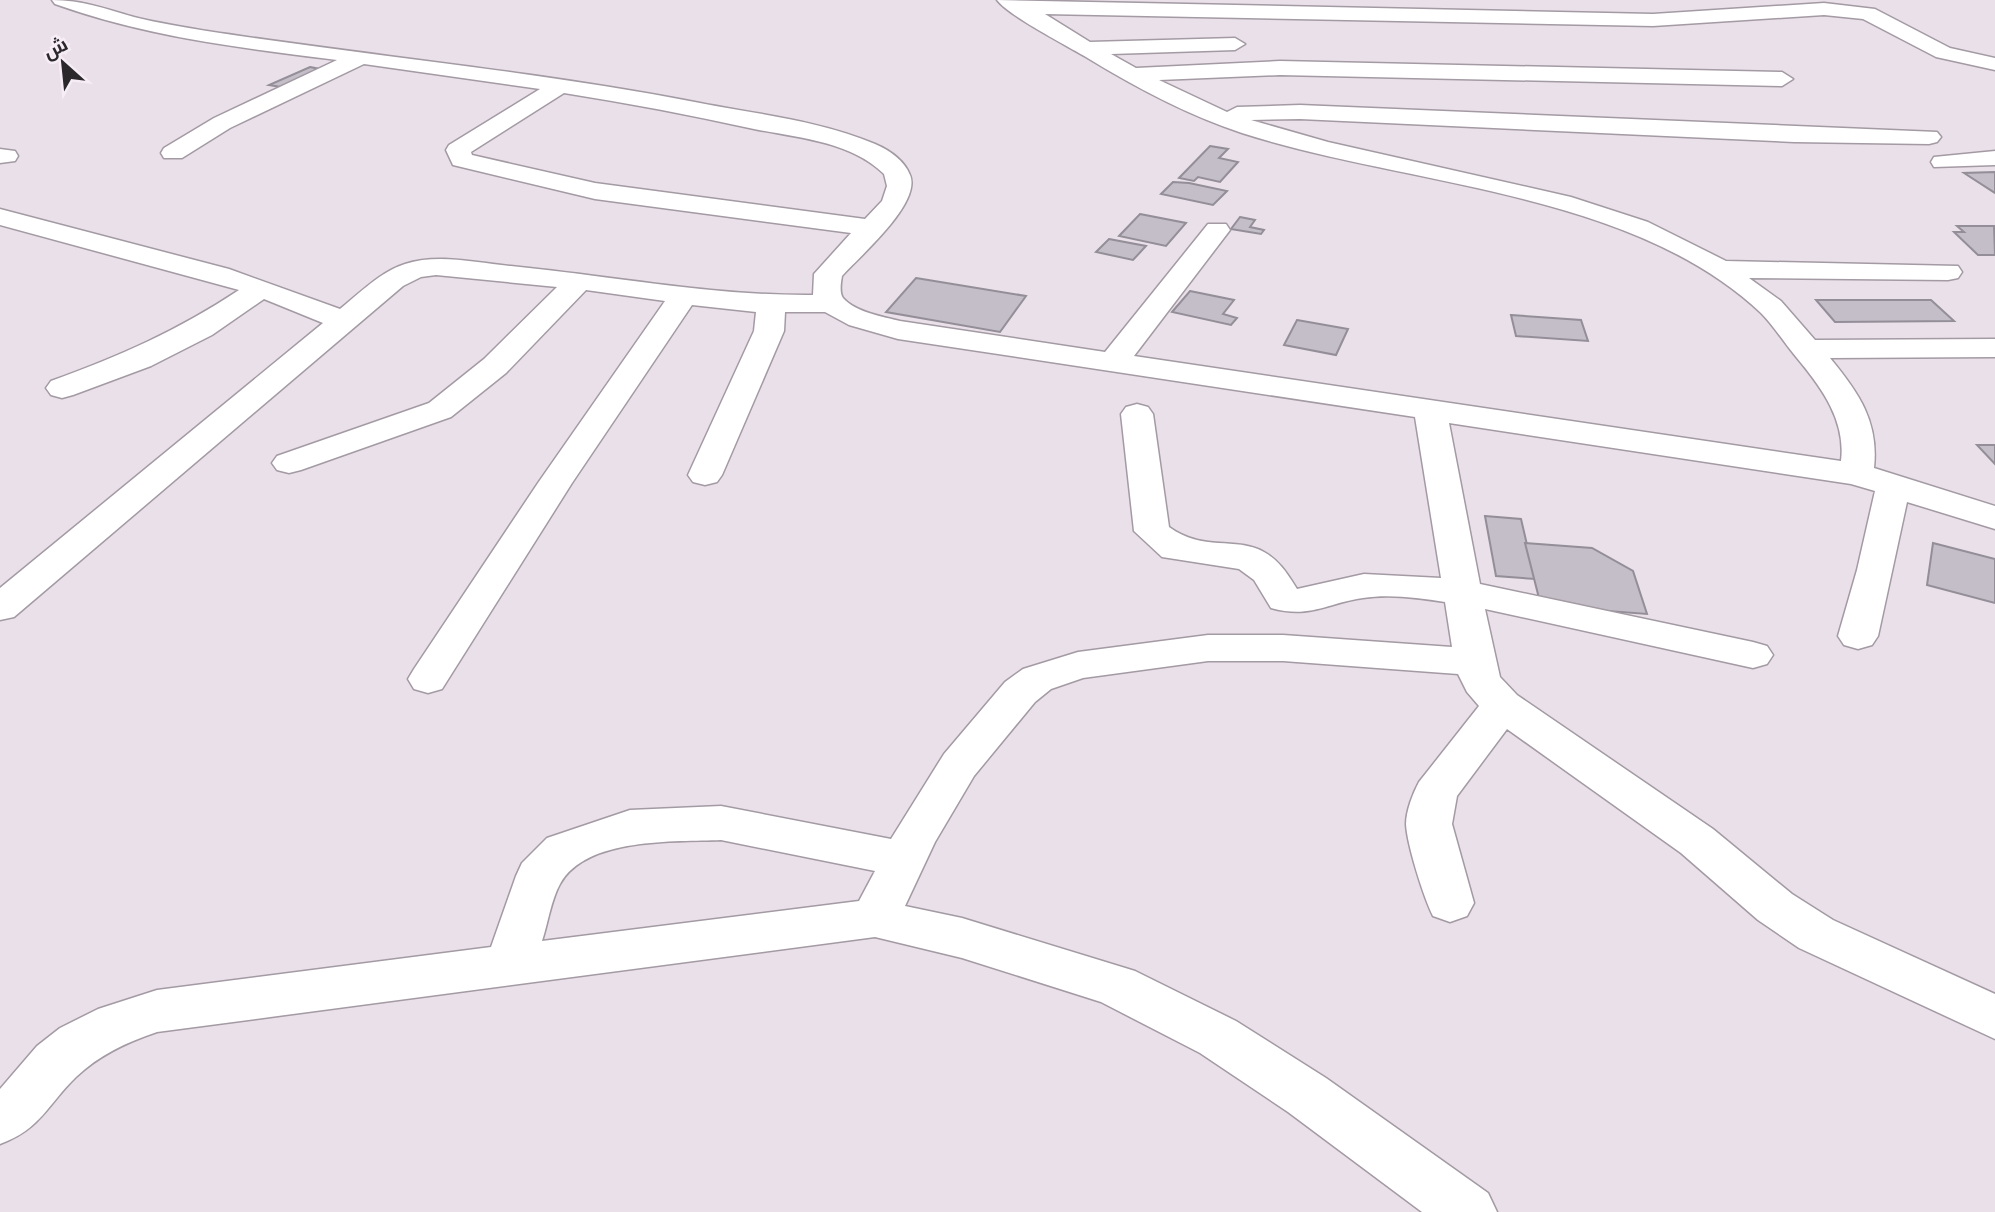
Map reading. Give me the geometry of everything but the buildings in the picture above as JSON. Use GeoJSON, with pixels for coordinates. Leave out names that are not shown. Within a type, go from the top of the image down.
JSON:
{"type":"FeatureCollection","features":[{"type":"Feature","properties":{"kind":"street"},"geometry":{"type":"LineString","coordinates":[[1837,0],[1868,13],[1943,53],[1995,64]]}},
{"type":"Feature","properties":{"kind":"street"},"geometry":{"type":"LineString","coordinates":[[73,1],[158,30],[561,85],[715,112],[865,150],[894,168],[900,179],[894,204],[828,274],[771,304]]}},
{"type":"Feature","properties":{"kind":"street"},"geometry":{"type":"LineString","coordinates":[[1013,4],[1653,20],[1824,9],[1868,13]]}},
{"type":"Feature","properties":{"kind":"street"},"geometry":{"type":"LineString","coordinates":[[1013,4],[1131,75],[1214,116],[1290,141],[1626,221],[1723,270],[1810,349],[1860,435],[1856,474]]}},
{"type":"Feature","properties":{"kind":"street"},"geometry":{"type":"LineString","coordinates":[[1087,48],[1251,43]]}},
{"type":"Feature","properties":{"kind":"street"},"geometry":{"type":"LineString","coordinates":[[173,153],[222,123],[361,57]]}},
{"type":"Feature","properties":{"kind":"street"},"geometry":{"type":"LineString","coordinates":[[1131,75],[1280,68],[1782,79]]}},
{"type":"Feature","properties":{"kind":"street"},"geometry":{"type":"LineString","coordinates":[[561,85],[457,150],[462,160],[595,191],[870,228]]}},
{"type":"Feature","properties":{"kind":"street"},"geometry":{"type":"LineString","coordinates":[[1214,116],[1300,112],[1767,134],[1929,137]]}},
{"type":"Feature","properties":{"kind":"street"},"geometry":{"type":"LineString","coordinates":[[1942,162],[1995,158]]}},
{"type":"Feature","properties":{"kind":"street"},"geometry":{"type":"LineString","coordinates":[[0,217],[261,288],[343,321]]}},
{"type":"Feature","properties":{"kind":"street"},"geometry":{"type":"LineString","coordinates":[[1113,362],[1217,230]]}},
{"type":"Feature","properties":{"kind":"street"},"geometry":{"type":"LineString","coordinates":[[0,608],[393,280],[414,270],[462,269],[771,304],[831,303],[859,319],[898,330],[1856,474],[1995,518]]}},
{"type":"Feature","properties":{"kind":"street"},"geometry":{"type":"LineString","coordinates":[[1723,270],[1948,272]]}},
{"type":"Feature","properties":{"kind":"street"},"geometry":{"type":"LineString","coordinates":[[828,274],[826,290],[831,303]]}},
{"type":"Feature","properties":{"kind":"street"},"geometry":{"type":"LineString","coordinates":[[289,463],[440,410],[495,366],[579,281]]}},
{"type":"Feature","properties":{"kind":"street"},"geometry":{"type":"LineString","coordinates":[[62,388],[140,359],[201,329],[261,288]]}},
{"type":"Feature","properties":{"kind":"street"},"geometry":{"type":"LineString","coordinates":[[428,679],[555,483],[684,295]]}},
{"type":"Feature","properties":{"kind":"street"},"geometry":{"type":"LineString","coordinates":[[705,475],[769,331],[771,304]]}},
{"type":"Feature","properties":{"kind":"street"},"geometry":{"type":"LineString","coordinates":[[1810,349],[1995,348]]}},
{"type":"Feature","properties":{"kind":"street"},"geometry":{"type":"LineString","coordinates":[[1430,410],[1475,662],[1481,682],[1502,705],[1697,841],[1775,907],[1816,934],[1995,1017]]}},
{"type":"Feature","properties":{"kind":"street"},"geometry":{"type":"LineString","coordinates":[[1137,414],[1152,531],[1175,549],[1250,559],[1268,573],[1284,600],[1304,603],[1363,586],[1420,586],[1753,655]]}},
{"type":"Feature","properties":{"kind":"street"},"geometry":{"type":"LineString","coordinates":[[1858,636],[1877,570],[1893,486]]}},
{"type":"Feature","properties":{"kind":"street"},"geometry":{"type":"LineString","coordinates":[[875,918],[904,859],[959,765],[1020,692],[1037,679],[1068,668],[1208,648],[1283,648],[1475,662]]}},
{"type":"Feature","properties":{"kind":"street"},"geometry":{"type":"LineString","coordinates":[[1450,903],[1429,824],[1435,793],[1502,705]]}},
{"type":"Feature","properties":{"kind":"street"},"geometry":{"type":"LineString","coordinates":[[510,965],[539,876],[563,850],[630,827],[721,823],[904,859]]}},
{"type":"Feature","properties":{"kind":"street"},"geometry":{"type":"LineString","coordinates":[[0,1120],[30,1097],[55,1063],[84,1039],[117,1022],[157,1012],[875,918],[962,938],[1117,986],[1218,1037],[1307,1095],[1468,1212]]}}]}
